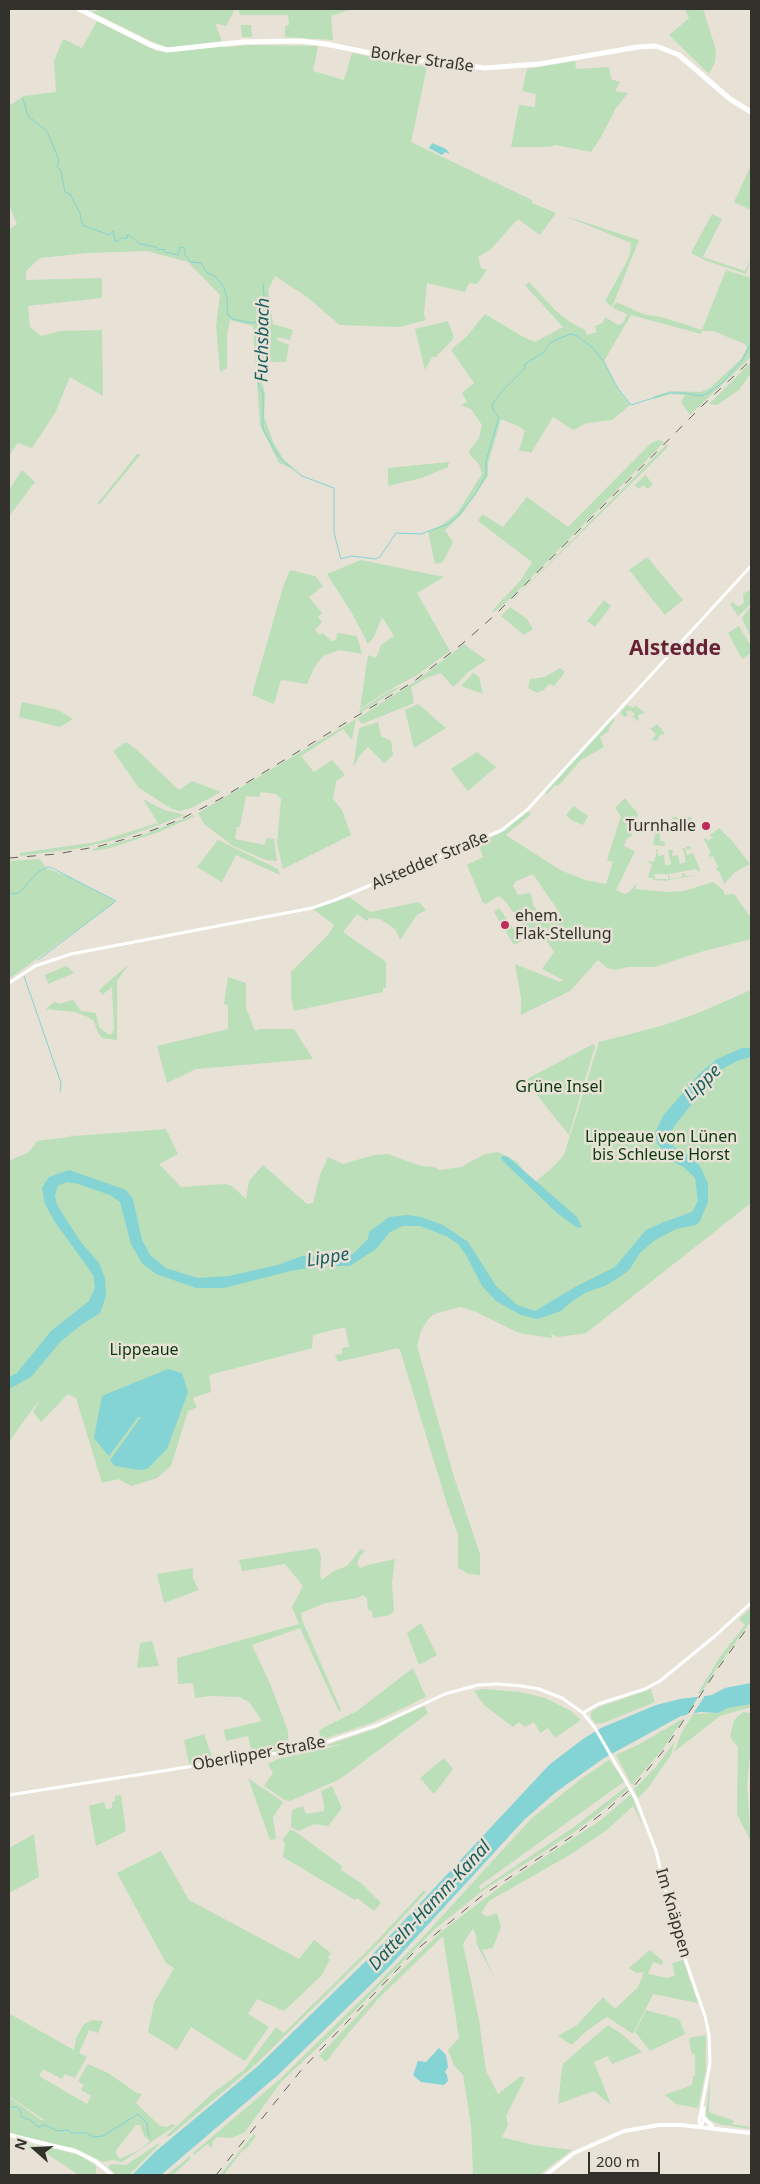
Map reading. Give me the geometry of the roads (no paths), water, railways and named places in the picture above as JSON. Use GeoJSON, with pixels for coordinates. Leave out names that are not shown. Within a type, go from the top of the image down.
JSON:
{"type":"FeatureCollection","features":[{"type":"Feature","properties":{"kind":"main road","name":"Borker Straße"},"geometry":{"type":"LineString","coordinates":[[79,9],[151,45],[167,50],[242,42],[299,41],[331,45],[395,58],[485,68],[526,66],[638,47],[656,46],[679,55],[730,99],[751,112]]}},
{"type":"Feature","properties":{"kind":"main road"},"geometry":{"type":"LineString","coordinates":[[704,2118],[714,2128]]}},
{"type":"Feature","properties":{"kind":"main road"},"geometry":{"type":"LineString","coordinates":[[546,2175],[574,2154],[624,2131],[660,2125],[701,2126],[751,2133]]}},
{"type":"Feature","properties":{"kind":"main road"},"geometry":{"type":"LineString","coordinates":[[9,2135],[25,2141],[75,2151],[95,2161],[112,2175]]}},
{"type":"Feature","properties":{"kind":"street","name":"Alstedder Straße"},"geometry":{"type":"LineString","coordinates":[[9,983],[35,966],[71,954],[312,908],[502,830],[530,808],[751,566]]}},
{"type":"Feature","properties":{"kind":"street"},"geometry":{"type":"LineString","coordinates":[[584,1713],[598,1704],[645,1689],[660,1681],[695,1653],[751,1603]]}},
{"type":"Feature","properties":{"kind":"street","name":"Oberlipper Straße"},"geometry":{"type":"LineString","coordinates":[[9,1795],[287,1752],[320,1744],[378,1725],[445,1694],[478,1685],[513,1685],[539,1689],[570,1702],[584,1713]]}},
{"type":"Feature","properties":{"kind":"street","name":"Im Knäppen"},"geometry":{"type":"LineString","coordinates":[[584,1713],[595,1728],[636,1799],[656,1851],[675,1930],[705,2016],[710,2050],[704,2100],[699,2122],[701,2126]]}},
{"type":"Feature","properties":{"kind":"street"},"geometry":{"type":"LineString","coordinates":[[701,2126],[704,2118],[704,2100]]}},
{"type":"Feature","properties":{"kind":"water"},"geometry":{"type":"Polygon","coordinates":[[[432,143],[446,149],[450,154],[445,152],[442,155],[429,148],[432,143]]]}},
{"type":"Feature","properties":{"kind":"water","name":"Lippe"},"geometry":{"type":"Polygon","coordinates":[[[742,1048],[751,1048],[751,1057],[737,1061],[718,1071],[675,1125],[669,1136],[674,1147],[690,1156],[700,1166],[708,1184],[708,1202],[700,1221],[696,1225],[676,1229],[655,1240],[640,1253],[629,1270],[621,1276],[605,1286],[587,1292],[561,1311],[538,1319],[521,1315],[496,1301],[482,1286],[458,1244],[446,1236],[420,1226],[403,1226],[390,1232],[376,1249],[350,1266],[322,1266],[290,1271],[224,1288],[196,1288],[156,1274],[142,1263],[131,1244],[120,1202],[110,1195],[78,1184],[67,1182],[58,1186],[55,1195],[57,1205],[80,1241],[99,1263],[105,1278],[106,1296],[100,1313],[61,1341],[31,1377],[9,1389],[9,1377],[17,1373],[51,1331],[89,1301],[95,1288],[93,1275],[55,1222],[45,1204],[42,1188],[49,1177],[69,1170],[126,1190],[133,1199],[142,1240],[150,1255],[166,1268],[198,1278],[229,1276],[278,1265],[302,1256],[336,1257],[353,1254],[368,1239],[369,1232],[389,1217],[408,1215],[421,1217],[443,1225],[468,1242],[496,1286],[517,1305],[535,1311],[577,1286],[615,1267],[646,1230],[692,1212],[698,1201],[695,1178],[685,1168],[669,1159],[657,1143],[655,1133],[663,1116],[699,1074],[717,1059],[742,1048]]]}},
{"type":"Feature","properties":{"kind":"water"},"geometry":{"type":"Polygon","coordinates":[[[501,1157],[508,1157],[577,1217],[582,1228],[576,1227],[557,1213],[503,1161],[501,1157]]]}},
{"type":"Feature","properties":{"kind":"water"},"geometry":{"type":"Polygon","coordinates":[[[168,1369],[182,1373],[188,1392],[167,1449],[147,1469],[139,1470],[115,1466],[110,1460],[141,1417],[138,1417],[109,1456],[94,1438],[102,1396],[168,1369]]]}},
{"type":"Feature","properties":{"kind":"water","name":"Datteln-Hamm-Kanal"},"geometry":{"type":"Polygon","coordinates":[[[751,1683],[751,1704],[728,1708],[718,1713],[700,1712],[681,1716],[604,1758],[556,1792],[524,1820],[391,1965],[278,2075],[161,2175],[132,2175],[156,2151],[258,2066],[370,1957],[549,1765],[601,1728],[656,1705],[680,1699],[712,1695],[725,1688],[751,1683]]]}},
{"type":"Feature","properties":{"kind":"water"},"geometry":{"type":"Polygon","coordinates":[[[439,2048],[446,2055],[448,2067],[445,2072],[448,2081],[444,2085],[421,2082],[413,2075],[418,2061],[426,2062],[439,2048]]]}},
{"type":"Feature","properties":{"kind":"waterway"},"geometry":{"type":"LineString","coordinates":[[23,99],[28,116],[47,131],[59,160],[57,166],[61,172],[65,192],[70,194],[80,213],[82,225],[109,235],[113,231],[115,241],[127,238],[128,234],[140,244],[156,247],[158,250],[164,249],[165,252],[178,255],[180,247],[185,248],[185,255],[191,262],[201,263],[207,273],[215,276],[224,287],[228,315],[233,319],[246,322],[254,323],[257,321],[265,327]]}},
{"type":"Feature","properties":{"kind":"waterway","name":"Fuchsbach"},"geometry":{"type":"LineString","coordinates":[[263,284],[267,330],[260,346],[259,386],[263,393],[263,429],[277,454],[285,463],[302,476],[334,488],[334,533],[341,559],[351,556],[376,559],[380,557],[396,533],[421,534],[448,524],[457,517],[475,495],[486,475],[486,461],[499,417],[492,405],[503,390],[524,369],[525,364],[544,352],[550,343],[557,339],[571,334],[592,347],[604,362],[617,387],[631,405],[669,393],[701,396],[708,393],[722,383],[743,359],[751,343]]}},
{"type":"Feature","properties":{"kind":"waterway"},"geometry":{"type":"LineString","coordinates":[[9,893],[20,892],[37,873],[50,867],[116,901],[38,960]]}},
{"type":"Feature","properties":{"kind":"waterway"},"geometry":{"type":"LineString","coordinates":[[24,976],[61,1083],[60,1092]]}},
{"type":"Feature","properties":{"kind":"waterway"},"geometry":{"type":"LineString","coordinates":[[9,2107],[16,2107],[20,2110],[22,2117],[30,2120],[38,2127],[45,2125],[58,2131],[68,2130],[71,2133],[86,2133],[94,2137],[103,2136],[138,2114],[147,2123],[150,2137]]}},
{"type":"Feature","properties":{"kind":"railway"},"geometry":{"type":"LineString","coordinates":[[9,858],[57,854],[100,846],[140,835],[179,820],[220,799],[413,682],[462,644],[495,615],[703,405],[751,360]]}},
{"type":"Feature","properties":{"kind":"railway"},"geometry":{"type":"LineString","coordinates":[[216,2175],[303,2068],[415,1951],[483,1895],[577,1833],[634,1786],[664,1750],[719,1667],[751,1623]]}},
{"type":"Feature","properties":{"kind":"place","name":"Turnhalle"},"geometry":{"type":"Point","coordinates":[706,826]}},
{"type":"Feature","properties":{"kind":"place","name":"ehem. Flak-Stellung"},"geometry":{"type":"Point","coordinates":[505,925]}},
{"type":"Feature","properties":{"kind":"district","name":"Alstedde"},"geometry":{"type":"Point","coordinates":[675,649]}},
{"type":"Feature","properties":{"kind":"park label","name":"Grüne Insel"},"geometry":{"type":"Point","coordinates":[559,1087]}},
{"type":"Feature","properties":{"kind":"park label","name":"Lippeaue von Lünen bis Schleuse Horst"},"geometry":{"type":"Point","coordinates":[661,1146]}},
{"type":"Feature","properties":{"kind":"park label","name":"Lippeaue"},"geometry":{"type":"Point","coordinates":[144,1350]}}]}
